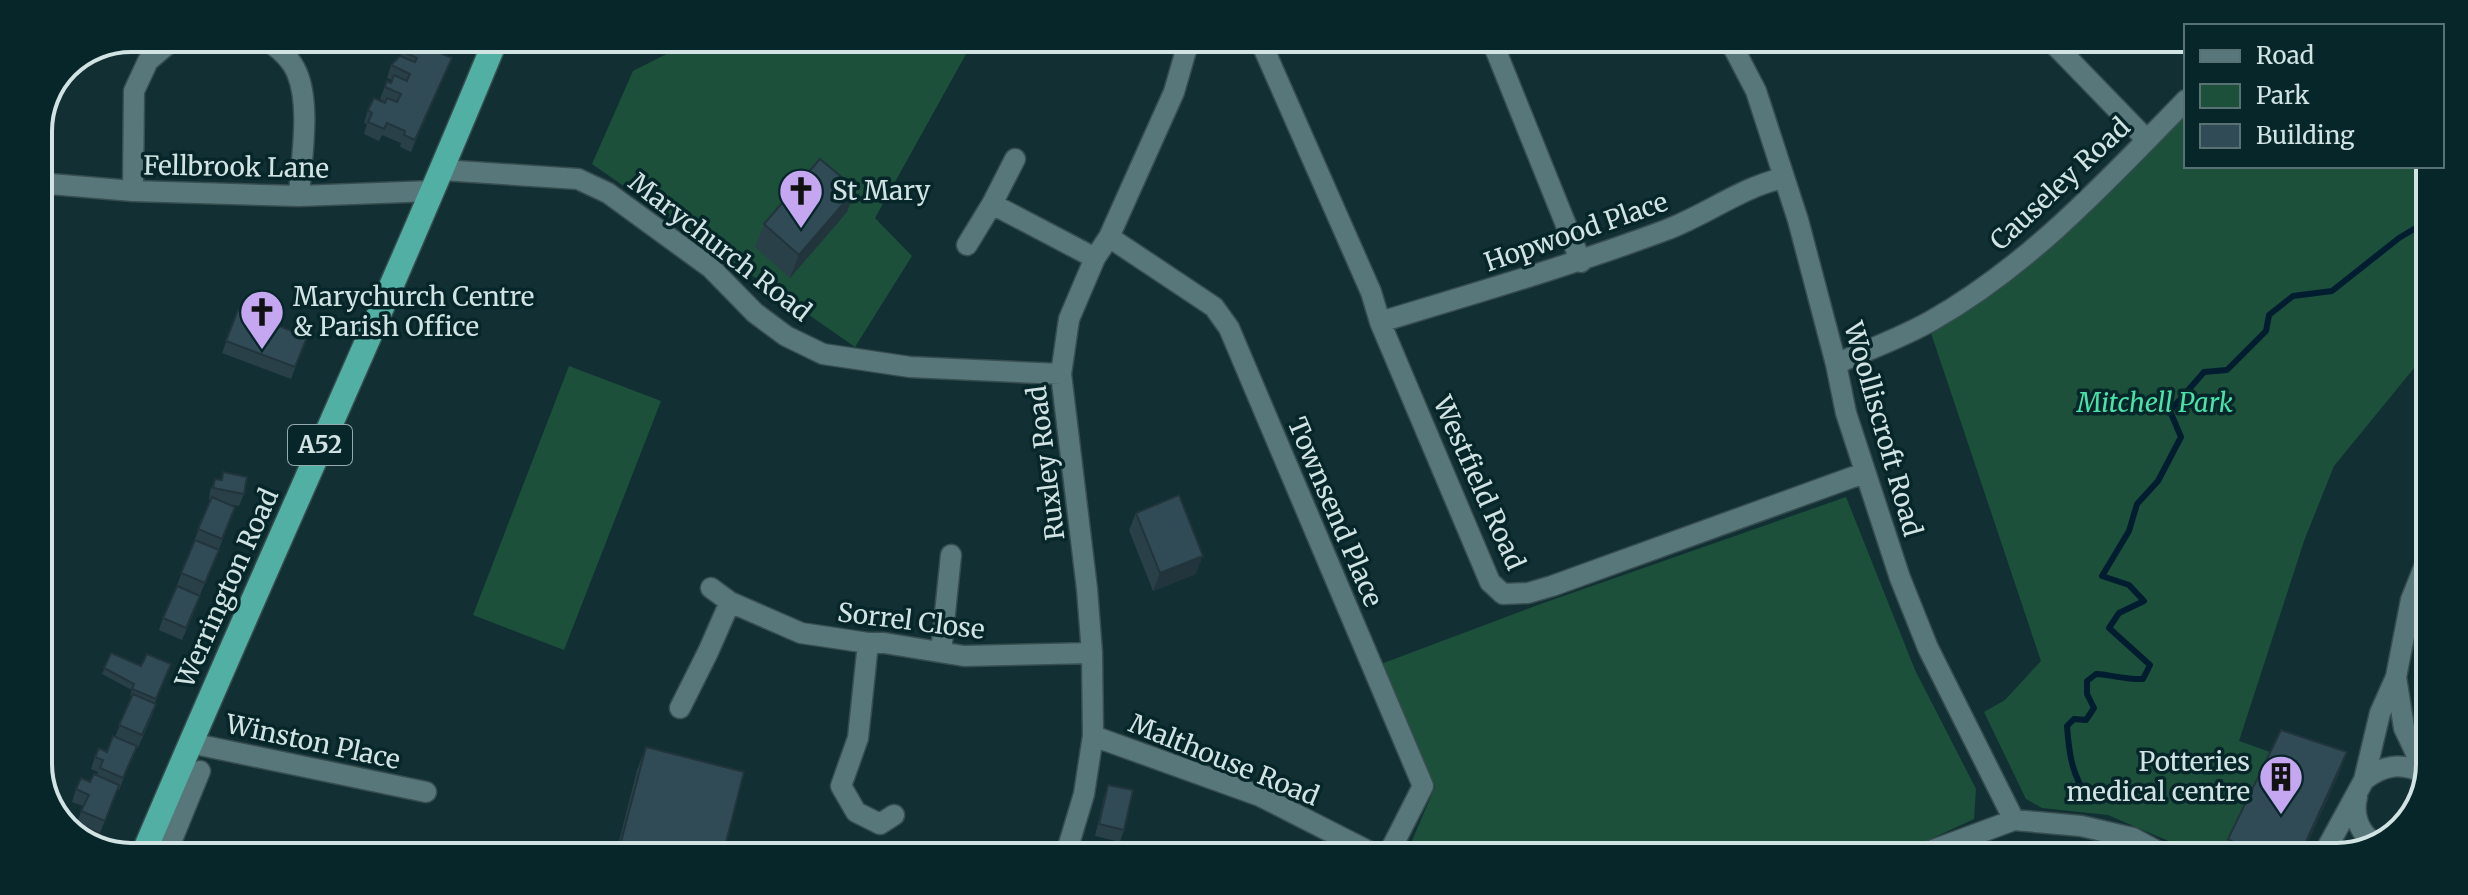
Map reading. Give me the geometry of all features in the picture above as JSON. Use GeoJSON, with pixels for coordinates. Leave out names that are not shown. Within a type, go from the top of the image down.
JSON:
{"type":"FeatureCollection","features":[{"type":"Feature","properties":{"kind":"highway","name":"Werrington Road"},"geometry":{"type":"LineString","coordinates":[[150,843],[174,810],[190,743],[438,181],[491,52]]}},
{"type":"Feature","properties":{"kind":"street"},"geometry":{"type":"LineString","coordinates":[[133,191],[134,91],[148,61],[159,52]]}},
{"type":"Feature","properties":{"kind":"street"},"geometry":{"type":"LineString","coordinates":[[282,52],[297,71],[304,103],[299,196]]}},
{"type":"Feature","properties":{"kind":"street","name":"Ruxley Road"},"geometry":{"type":"LineString","coordinates":[[1069,843],[1084,794],[1093,736],[1087,589],[1061,374],[1069,319],[1174,92],[1186,52]]}},
{"type":"Feature","properties":{"kind":"street","name":"Westfield Road"},"geometry":{"type":"LineString","coordinates":[[1265,52],[1371,292],[1380,322],[1490,582],[1503,594],[1528,593],[1552,586],[1864,473]]}},
{"type":"Feature","properties":{"kind":"street"},"geometry":{"type":"LineString","coordinates":[[1496,52],[1581,262]]}},
{"type":"Feature","properties":{"kind":"street","name":"Woolliscroft Road"},"geometry":{"type":"LineString","coordinates":[[1736,52],[1756,91],[1798,220],[1846,413],[1900,578],[1928,648],[2014,820]]}},
{"type":"Feature","properties":{"kind":"street"},"geometry":{"type":"LineString","coordinates":[[2062,52],[2147,140]]}},
{"type":"Feature","properties":{"kind":"street","name":"Causeley Road"},"geometry":{"type":"LineString","coordinates":[[1836,364],[1930,322],[1987,285],[2057,230],[2184,102]]}},
{"type":"Feature","properties":{"kind":"street"},"geometry":{"type":"LineString","coordinates":[[967,245],[1015,159]]}},
{"type":"Feature","properties":{"kind":"street","name":"Hopwood Place"},"geometry":{"type":"LineString","coordinates":[[1380,322],[1581,262],[1693,220],[1767,182],[1783,178]]}},
{"type":"Feature","properties":{"kind":"street","name":"Marychurch Road"},"geometry":{"type":"LineString","coordinates":[[438,181],[578,179],[608,193],[711,268],[755,313],[786,336],[823,354],[922,368],[1061,374]]}},
{"type":"Feature","properties":{"kind":"street","name":"Fellbrook Lane"},"geometry":{"type":"LineString","coordinates":[[52,184],[133,191],[299,196],[438,181]]}},
{"type":"Feature","properties":{"kind":"street"},"geometry":{"type":"LineString","coordinates":[[992,204],[1095,258]]}},
{"type":"Feature","properties":{"kind":"street","name":"Townsend Place"},"geometry":{"type":"LineString","coordinates":[[1109,237],[1214,307],[1229,328],[1423,786],[1394,843]]}},
{"type":"Feature","properties":{"kind":"street"},"geometry":{"type":"LineString","coordinates":[[941,652],[951,555]]}},
{"type":"Feature","properties":{"kind":"street","name":"Sorrel Close"},"geometry":{"type":"LineString","coordinates":[[711,588],[730,602],[801,633],[964,656],[1092,653]]}},
{"type":"Feature","properties":{"kind":"street"},"geometry":{"type":"LineString","coordinates":[[2367,837],[2358,823],[2355,804],[2380,713],[2396,677],[2416,588]]}},
{"type":"Feature","properties":{"kind":"street"},"geometry":{"type":"LineString","coordinates":[[680,708],[730,602]]}},
{"type":"Feature","properties":{"kind":"street"},"geometry":{"type":"LineString","coordinates":[[868,643],[858,738],[841,786],[856,812],[880,824],[894,815]]}},
{"type":"Feature","properties":{"kind":"street"},"geometry":{"type":"LineString","coordinates":[[2396,677],[2404,728],[2416,754]]}},
{"type":"Feature","properties":{"kind":"street","name":"Malthouse Road"},"geometry":{"type":"LineString","coordinates":[[1093,736],[1260,796],[1352,843]]}},
{"type":"Feature","properties":{"kind":"street","name":"Winston Place"},"geometry":{"type":"LineString","coordinates":[[190,743],[426,792]]}},
{"type":"Feature","properties":{"kind":"street"},"geometry":{"type":"LineString","coordinates":[[2330,843],[2362,785],[2375,771],[2399,765],[2415,769]]}},
{"type":"Feature","properties":{"kind":"street"},"geometry":{"type":"LineString","coordinates":[[168,843],[174,810],[200,771]]}},
{"type":"Feature","properties":{"kind":"street"},"geometry":{"type":"LineString","coordinates":[[1952,843],[2014,820],[2081,826],[2142,843]]}},
{"type":"Feature","properties":{"kind":"green space"},"geometry":{"type":"Polygon","coordinates":[[[670,52],[967,52],[875,218],[912,256],[855,347],[592,164],[633,71],[670,52]]]}},
{"type":"Feature","properties":{"kind":"green space","name":"Mitchell Park"},"geometry":{"type":"Polygon","coordinates":[[[2184,108],[2184,168],[2416,168],[2416,366],[2334,466],[2304,541],[2239,741],[2273,753],[2229,843],[2173,843],[2108,815],[2042,808],[2026,799],[1984,712],[2005,700],[2041,661],[1930,330],[2184,108]]]}},
{"type":"Feature","properties":{"kind":"green space"},"geometry":{"type":"Polygon","coordinates":[[[569,366],[661,401],[564,650],[473,615],[569,366]]]}},
{"type":"Feature","properties":{"kind":"green space"},"geometry":{"type":"Polygon","coordinates":[[[1846,497],[1915,670],[1976,789],[1974,819],[1922,843],[1411,843],[1435,787],[1381,664],[1535,606],[1846,497]]]}},
{"type":"Feature","properties":{"kind":"building"},"geometry":{"type":"Polygon","coordinates":[[[438,52],[452,58],[415,140],[404,135],[405,131],[387,123],[384,129],[368,122],[372,113],[368,110],[374,98],[385,103],[387,98],[397,102],[401,94],[385,87],[394,75],[407,81],[410,74],[391,65],[400,56],[415,62],[417,58],[406,53],[438,52]]]}},
{"type":"Feature","properties":{"kind":"building"},"geometry":{"type":"Polygon","coordinates":[[[820,159],[856,189],[799,255],[764,224],[820,159]]]}},
{"type":"Feature","properties":{"kind":"building","name":"Marychurch Centre & Parish Office"},"geometry":{"type":"Polygon","coordinates":[[[238,310],[307,337],[295,367],[226,341],[238,310]]]}},
{"type":"Feature","properties":{"kind":"building"},"geometry":{"type":"Polygon","coordinates":[[[223,472],[247,477],[244,494],[213,488],[215,479],[222,480],[223,472]]]}},
{"type":"Feature","properties":{"kind":"building"},"geometry":{"type":"Polygon","coordinates":[[[1179,495],[1203,556],[1160,573],[1136,513],[1179,495]]]}},
{"type":"Feature","properties":{"kind":"building"},"geometry":{"type":"Polygon","coordinates":[[[212,497],[235,507],[222,539],[198,529],[212,497]]]}},
{"type":"Feature","properties":{"kind":"building"},"geometry":{"type":"Polygon","coordinates":[[[195,540],[219,550],[205,583],[181,573],[195,540]]]}},
{"type":"Feature","properties":{"kind":"building"},"geometry":{"type":"Polygon","coordinates":[[[177,586],[200,596],[186,628],[163,618],[177,586]]]}},
{"type":"Feature","properties":{"kind":"building"},"geometry":{"type":"Polygon","coordinates":[[[111,653],[141,666],[147,654],[171,664],[156,699],[132,689],[134,684],[104,668],[111,653]]]}},
{"type":"Feature","properties":{"kind":"building"},"geometry":{"type":"Polygon","coordinates":[[[133,694],[156,704],[142,735],[119,725],[133,694]]]}},
{"type":"Feature","properties":{"kind":"building","name":"Potteries medical centre"},"geometry":{"type":"Polygon","coordinates":[[[2281,730],[2347,752],[2305,843],[2235,843],[2228,839],[2281,730]]]}},
{"type":"Feature","properties":{"kind":"building"},"geometry":{"type":"Polygon","coordinates":[[[113,736],[137,746],[123,778],[100,768],[103,760],[95,757],[99,748],[107,752],[113,736]]]}},
{"type":"Feature","properties":{"kind":"building"},"geometry":{"type":"Polygon","coordinates":[[[646,747],[744,772],[726,843],[621,843],[646,747]]]}},
{"type":"Feature","properties":{"kind":"building"},"geometry":{"type":"Polygon","coordinates":[[[94,774],[119,785],[105,821],[81,811],[89,795],[76,789],[81,778],[90,782],[94,774]]]}},
{"type":"Feature","properties":{"kind":"building"},"geometry":{"type":"Polygon","coordinates":[[[1108,785],[1133,790],[1124,830],[1099,824],[1108,785]]]}},
{"type":"Feature","properties":{"kind":"waterway"},"geometry":{"type":"LineString","coordinates":[[2089,799],[2072,764],[2067,726],[2074,719],[2086,720],[2094,708],[2087,694],[2087,681],[2096,674],[2143,679],[2150,665],[2109,628],[2119,613],[2144,601],[2129,585],[2102,576],[2129,531],[2137,504],[2158,481],[2181,437],[2170,411],[2204,372],[2227,370],[2266,331],[2269,315],[2293,296],[2332,291],[2416,228]]}},
{"type":"Feature","properties":{"kind":"place","name":"St Mary"},"geometry":{"type":"Point","coordinates":[801,230]}},
{"type":"Feature","properties":{"kind":"place","name":"Marychurch Centre & Parish Office"},"geometry":{"type":"Point","coordinates":[262,351]}},
{"type":"Feature","properties":{"kind":"place","name":"Potteries medical centre"},"geometry":{"type":"Point","coordinates":[2281,816]}}]}
